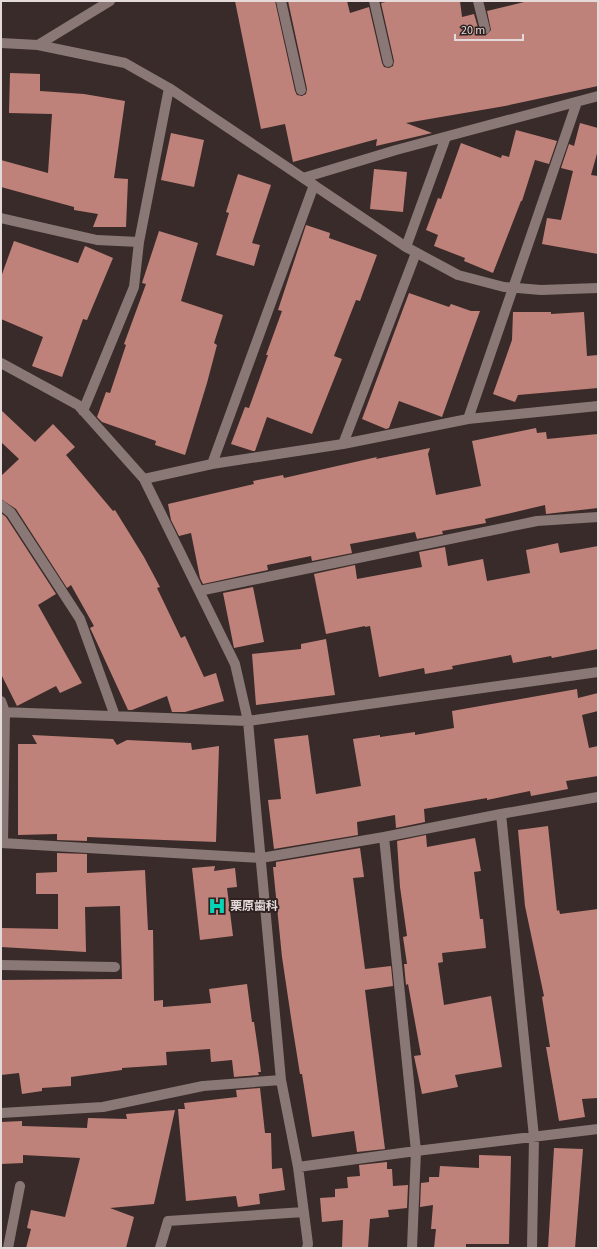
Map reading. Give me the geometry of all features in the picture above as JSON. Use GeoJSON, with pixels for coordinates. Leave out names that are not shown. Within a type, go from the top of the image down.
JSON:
{"type":"FeatureCollection","features":[{"type":"Feature","properties":{"kind":"street"},"geometry":{"type":"LineString","coordinates":[[38,45],[110,1]]}},
{"type":"Feature","properties":{"kind":"street"},"geometry":{"type":"LineString","coordinates":[[281,1],[301,90]]}},
{"type":"Feature","properties":{"kind":"street"},"geometry":{"type":"LineString","coordinates":[[374,1],[388,62]]}},
{"type":"Feature","properties":{"kind":"street"},"geometry":{"type":"LineString","coordinates":[[478,1],[485,29]]}},
{"type":"Feature","properties":{"kind":"street"},"geometry":{"type":"LineString","coordinates":[[1,43],[38,45],[126,63],[169,88],[406,247],[458,275],[512,287],[541,290],[598,288]]}},
{"type":"Feature","properties":{"kind":"street"},"geometry":{"type":"LineString","coordinates":[[83,411],[134,287],[139,242],[169,88]]}},
{"type":"Feature","properties":{"kind":"street"},"geometry":{"type":"LineString","coordinates":[[303,178],[446,136],[598,96]]}},
{"type":"Feature","properties":{"kind":"street"},"geometry":{"type":"LineString","coordinates":[[468,420],[512,287],[577,102]]}},
{"type":"Feature","properties":{"kind":"street"},"geometry":{"type":"LineString","coordinates":[[406,247],[446,136]]}},
{"type":"Feature","properties":{"kind":"street"},"geometry":{"type":"LineString","coordinates":[[212,464],[314,185]]}},
{"type":"Feature","properties":{"kind":"street"},"geometry":{"type":"LineString","coordinates":[[1,218],[97,240],[139,242]]}},
{"type":"Feature","properties":{"kind":"street"},"geometry":{"type":"LineString","coordinates":[[343,444],[416,252]]}},
{"type":"Feature","properties":{"kind":"street"},"geometry":{"type":"LineString","coordinates":[[1,363],[78,405],[144,479],[235,664],[248,721],[281,1080],[298,1167],[307,1248]]}},
{"type":"Feature","properties":{"kind":"street"},"geometry":{"type":"LineString","coordinates":[[144,479],[212,464],[343,444],[468,420],[598,406]]}},
{"type":"Feature","properties":{"kind":"street"},"geometry":{"type":"LineString","coordinates":[[1,505],[11,513],[80,619],[115,716]]}},
{"type":"Feature","properties":{"kind":"street"},"geometry":{"type":"LineString","coordinates":[[199,591],[537,521],[598,517]]}},
{"type":"Feature","properties":{"kind":"street"},"geometry":{"type":"LineString","coordinates":[[3,712],[248,721],[598,672]]}},
{"type":"Feature","properties":{"kind":"street"},"geometry":{"type":"LineString","coordinates":[[1,701],[3,712],[2,843],[261,858],[384,837],[501,814],[598,798]]}},
{"type":"Feature","properties":{"kind":"street"},"geometry":{"type":"LineString","coordinates":[[501,814],[534,1137],[532,1248]]}},
{"type":"Feature","properties":{"kind":"street"},"geometry":{"type":"LineString","coordinates":[[384,837],[416,1151],[412,1248]]}},
{"type":"Feature","properties":{"kind":"street"},"geometry":{"type":"LineString","coordinates":[[1,965],[115,967]]}},
{"type":"Feature","properties":{"kind":"street"},"geometry":{"type":"LineString","coordinates":[[1,1113],[103,1107],[203,1086],[281,1080]]}},
{"type":"Feature","properties":{"kind":"street"},"geometry":{"type":"LineString","coordinates":[[298,1167],[598,1129]]}},
{"type":"Feature","properties":{"kind":"street"},"geometry":{"type":"LineString","coordinates":[[8,1248],[20,1186]]}},
{"type":"Feature","properties":{"kind":"street"},"geometry":{"type":"LineString","coordinates":[[160,1248],[168,1221],[304,1212]]}},
{"type":"Feature","properties":{"kind":"building"},"geometry":{"type":"Polygon","coordinates":[[[235,1],[275,1],[295,91],[297,95],[302,96],[306,94],[307,89],[288,1],[347,1],[350,13],[369,7],[382,63],[384,67],[389,68],[393,66],[394,61],[381,3],[390,1],[460,1],[462,17],[474,14],[479,31],[481,34],[486,35],[491,30],[487,11],[528,1],[598,1],[598,86],[505,106],[406,123],[432,133],[376,146],[377,139],[293,162],[285,124],[261,129],[235,1]]]}},
{"type":"Feature","properties":{"kind":"building"},"geometry":{"type":"Polygon","coordinates":[[[10,73],[40,74],[40,91],[84,94],[125,101],[114,178],[128,179],[126,227],[93,227],[98,214],[74,210],[74,207],[1,187],[1,160],[48,173],[52,114],[9,113],[10,73]]]}},
{"type":"Feature","properties":{"kind":"building"},"geometry":{"type":"Polygon","coordinates":[[[580,123],[598,128],[598,150],[591,175],[598,176],[598,254],[542,244],[547,218],[561,220],[573,171],[561,168],[569,144],[574,146],[580,123]]]}},
{"type":"Feature","properties":{"kind":"building"},"geometry":{"type":"Polygon","coordinates":[[[516,130],[557,141],[549,164],[535,160],[522,201],[493,273],[464,261],[465,258],[434,246],[438,235],[426,230],[438,198],[441,199],[461,143],[501,158],[502,155],[509,157],[516,130]]]}},
{"type":"Feature","properties":{"kind":"building"},"geometry":{"type":"Polygon","coordinates":[[[171,133],[204,140],[194,187],[161,180],[171,133]]]}},
{"type":"Feature","properties":{"kind":"building"},"geometry":{"type":"Polygon","coordinates":[[[374,169],[407,172],[403,212],[370,209],[374,169]]]}},
{"type":"Feature","properties":{"kind":"building"},"geometry":{"type":"Polygon","coordinates":[[[238,174],[271,185],[252,243],[260,245],[254,266],[216,255],[229,213],[226,212],[238,174]]]}},
{"type":"Feature","properties":{"kind":"building"},"geometry":{"type":"Polygon","coordinates":[[[306,225],[330,233],[329,238],[377,255],[360,301],[356,300],[334,356],[342,359],[312,434],[267,417],[255,451],[253,451],[231,444],[245,407],[249,408],[268,355],[266,355],[282,311],[278,310],[306,225]]]}},
{"type":"Feature","properties":{"kind":"building"},"geometry":{"type":"Polygon","coordinates":[[[159,231],[198,243],[181,301],[223,315],[214,343],[217,345],[207,383],[185,455],[155,445],[156,441],[102,422],[97,417],[106,392],[110,393],[126,345],[124,344],[146,284],[142,283],[159,231]]]}},
{"type":"Feature","properties":{"kind":"building"},"geometry":{"type":"Polygon","coordinates":[[[14,241],[78,263],[85,246],[113,258],[87,320],[83,319],[62,377],[32,366],[43,337],[1,319],[1,277],[14,241]]]}},
{"type":"Feature","properties":{"kind":"building"},"geometry":{"type":"Polygon","coordinates":[[[409,293],[449,307],[451,304],[471,311],[480,311],[442,417],[399,401],[389,428],[386,429],[362,419],[409,293]]]}},
{"type":"Feature","properties":{"kind":"building"},"geometry":{"type":"Polygon","coordinates":[[[513,312],[551,312],[551,314],[584,312],[587,356],[598,355],[598,388],[518,395],[515,402],[493,394],[512,340],[513,312]]]}},
{"type":"Feature","properties":{"kind":"building"},"geometry":{"type":"Polygon","coordinates":[[[1,410],[35,442],[53,424],[75,447],[66,455],[113,511],[115,510],[144,557],[160,587],[157,588],[181,638],[185,636],[204,677],[216,673],[224,701],[185,712],[172,712],[167,696],[132,710],[128,710],[90,628],[94,626],[71,585],[67,588],[16,509],[1,499],[1,476],[19,459],[1,442],[1,410]]]}},
{"type":"Feature","properties":{"kind":"building"},"geometry":{"type":"Polygon","coordinates":[[[536,428],[537,433],[546,432],[547,439],[598,434],[598,508],[546,514],[545,505],[485,519],[486,523],[442,531],[443,534],[417,539],[415,532],[350,544],[352,553],[312,561],[311,556],[267,565],[268,570],[203,584],[200,578],[191,533],[179,536],[171,520],[168,504],[254,484],[253,481],[283,475],[284,478],[377,457],[376,459],[430,448],[428,454],[436,495],[481,486],[472,441],[536,428]]]}},
{"type":"Feature","properties":{"kind":"building"},"geometry":{"type":"Polygon","coordinates":[[[1,513],[6,517],[56,594],[38,605],[82,683],[60,693],[56,686],[17,706],[1,674],[1,513]]]}},
{"type":"Feature","properties":{"kind":"building"},"geometry":{"type":"Polygon","coordinates":[[[558,543],[560,553],[598,546],[598,649],[552,658],[551,656],[513,663],[511,655],[452,666],[453,669],[425,674],[424,668],[379,677],[370,626],[326,634],[314,574],[355,565],[357,579],[422,567],[419,552],[445,547],[448,566],[483,559],[487,581],[530,573],[526,550],[558,543]]]}},
{"type":"Feature","properties":{"kind":"building"},"geometry":{"type":"Polygon","coordinates":[[[253,587],[264,642],[234,648],[223,593],[253,587]]]}},
{"type":"Feature","properties":{"kind":"building"},"geometry":{"type":"Polygon","coordinates":[[[326,639],[335,695],[256,705],[252,654],[301,649],[301,644],[326,639]]]}},
{"type":"Feature","properties":{"kind":"building"},"geometry":{"type":"Polygon","coordinates":[[[577,689],[578,698],[598,693],[598,711],[582,715],[589,748],[598,746],[598,776],[566,781],[568,789],[531,796],[530,791],[487,800],[487,798],[424,809],[425,822],[396,828],[395,815],[357,822],[358,835],[274,849],[268,800],[281,799],[274,739],[308,735],[316,794],[361,786],[353,739],[415,732],[415,735],[454,728],[452,711],[577,689]]]}},
{"type":"Feature","properties":{"kind":"building"},"geometry":{"type":"Polygon","coordinates":[[[32,735],[113,739],[117,745],[127,740],[191,743],[192,750],[219,746],[216,842],[87,837],[87,841],[57,840],[57,834],[18,835],[18,744],[37,744],[32,735]]]}},
{"type":"Feature","properties":{"kind":"building"},"geometry":{"type":"Polygon","coordinates":[[[548,826],[557,911],[559,910],[560,914],[598,909],[598,1098],[582,1099],[585,1117],[559,1121],[546,1047],[550,1047],[542,997],[544,996],[525,906],[518,830],[548,826]]]}},
{"type":"Feature","properties":{"kind":"building"},"geometry":{"type":"Polygon","coordinates":[[[426,835],[427,847],[475,838],[481,871],[474,872],[480,919],[483,919],[486,948],[442,953],[443,962],[438,963],[444,1005],[491,996],[502,1067],[455,1075],[458,1087],[422,1094],[414,1056],[421,1055],[408,984],[406,985],[404,964],[407,964],[403,937],[407,936],[400,887],[397,841],[426,835]]]}},
{"type":"Feature","properties":{"kind":"building"},"geometry":{"type":"Polygon","coordinates":[[[360,848],[364,877],[353,878],[365,969],[391,966],[393,986],[365,990],[385,1149],[357,1152],[354,1131],[312,1137],[302,1074],[300,1074],[282,957],[273,867],[276,867],[276,862],[360,848]]]}},
{"type":"Feature","properties":{"kind":"building"},"geometry":{"type":"Polygon","coordinates":[[[57,853],[87,854],[87,873],[145,870],[148,930],[153,930],[154,1001],[163,1000],[163,1007],[211,1003],[209,989],[247,984],[252,1022],[254,1022],[259,1056],[261,1072],[258,1072],[259,1075],[234,1077],[232,1060],[211,1062],[210,1049],[166,1052],[167,1065],[122,1068],[122,1070],[71,1077],[71,1086],[42,1088],[42,1091],[22,1094],[19,1073],[1,1075],[1,980],[122,979],[120,906],[85,907],[86,952],[1,947],[1,928],[58,929],[58,894],[36,894],[36,873],[57,872],[57,853]]]}},
{"type":"Feature","properties":{"kind":"building"},"geometry":{"type":"Polygon","coordinates":[[[215,866],[214,871],[235,868],[237,887],[227,888],[233,936],[200,940],[192,868],[215,866]]]}},
{"type":"Feature","properties":{"kind":"building"},"geometry":{"type":"Polygon","coordinates":[[[260,1088],[265,1133],[271,1133],[272,1169],[282,1168],[285,1190],[259,1194],[260,1204],[238,1207],[236,1196],[186,1201],[178,1109],[185,1109],[184,1103],[237,1097],[236,1090],[260,1088]]]}},
{"type":"Feature","properties":{"kind":"building"},"geometry":{"type":"Polygon","coordinates":[[[175,1110],[154,1204],[110,1208],[134,1217],[126,1248],[26,1248],[31,1229],[27,1228],[31,1210],[65,1217],[80,1158],[23,1155],[23,1163],[1,1164],[1,1122],[22,1121],[22,1126],[87,1128],[88,1118],[127,1119],[126,1114],[175,1110]]]}},
{"type":"Feature","properties":{"kind":"building"},"geometry":{"type":"Polygon","coordinates":[[[554,1148],[583,1149],[575,1248],[548,1248],[554,1148]]]}},
{"type":"Feature","properties":{"kind":"building"},"geometry":{"type":"Polygon","coordinates":[[[479,1155],[511,1156],[509,1244],[466,1244],[466,1248],[434,1248],[436,1229],[431,1229],[433,1205],[420,1207],[421,1183],[429,1182],[429,1177],[439,1177],[440,1166],[479,1168],[479,1155]]]}},
{"type":"Feature","properties":{"kind":"building"},"geometry":{"type":"Polygon","coordinates":[[[387,1162],[387,1169],[392,1169],[393,1186],[408,1185],[407,1208],[388,1210],[389,1217],[370,1219],[368,1248],[342,1248],[343,1220],[322,1222],[320,1198],[335,1197],[335,1189],[348,1188],[347,1177],[360,1176],[359,1165],[387,1162]]]}},
{"type":"Feature","properties":{"kind":"place","name":"栗原歯科"},"geometry":{"type":"Point","coordinates":[217,906]}}]}
